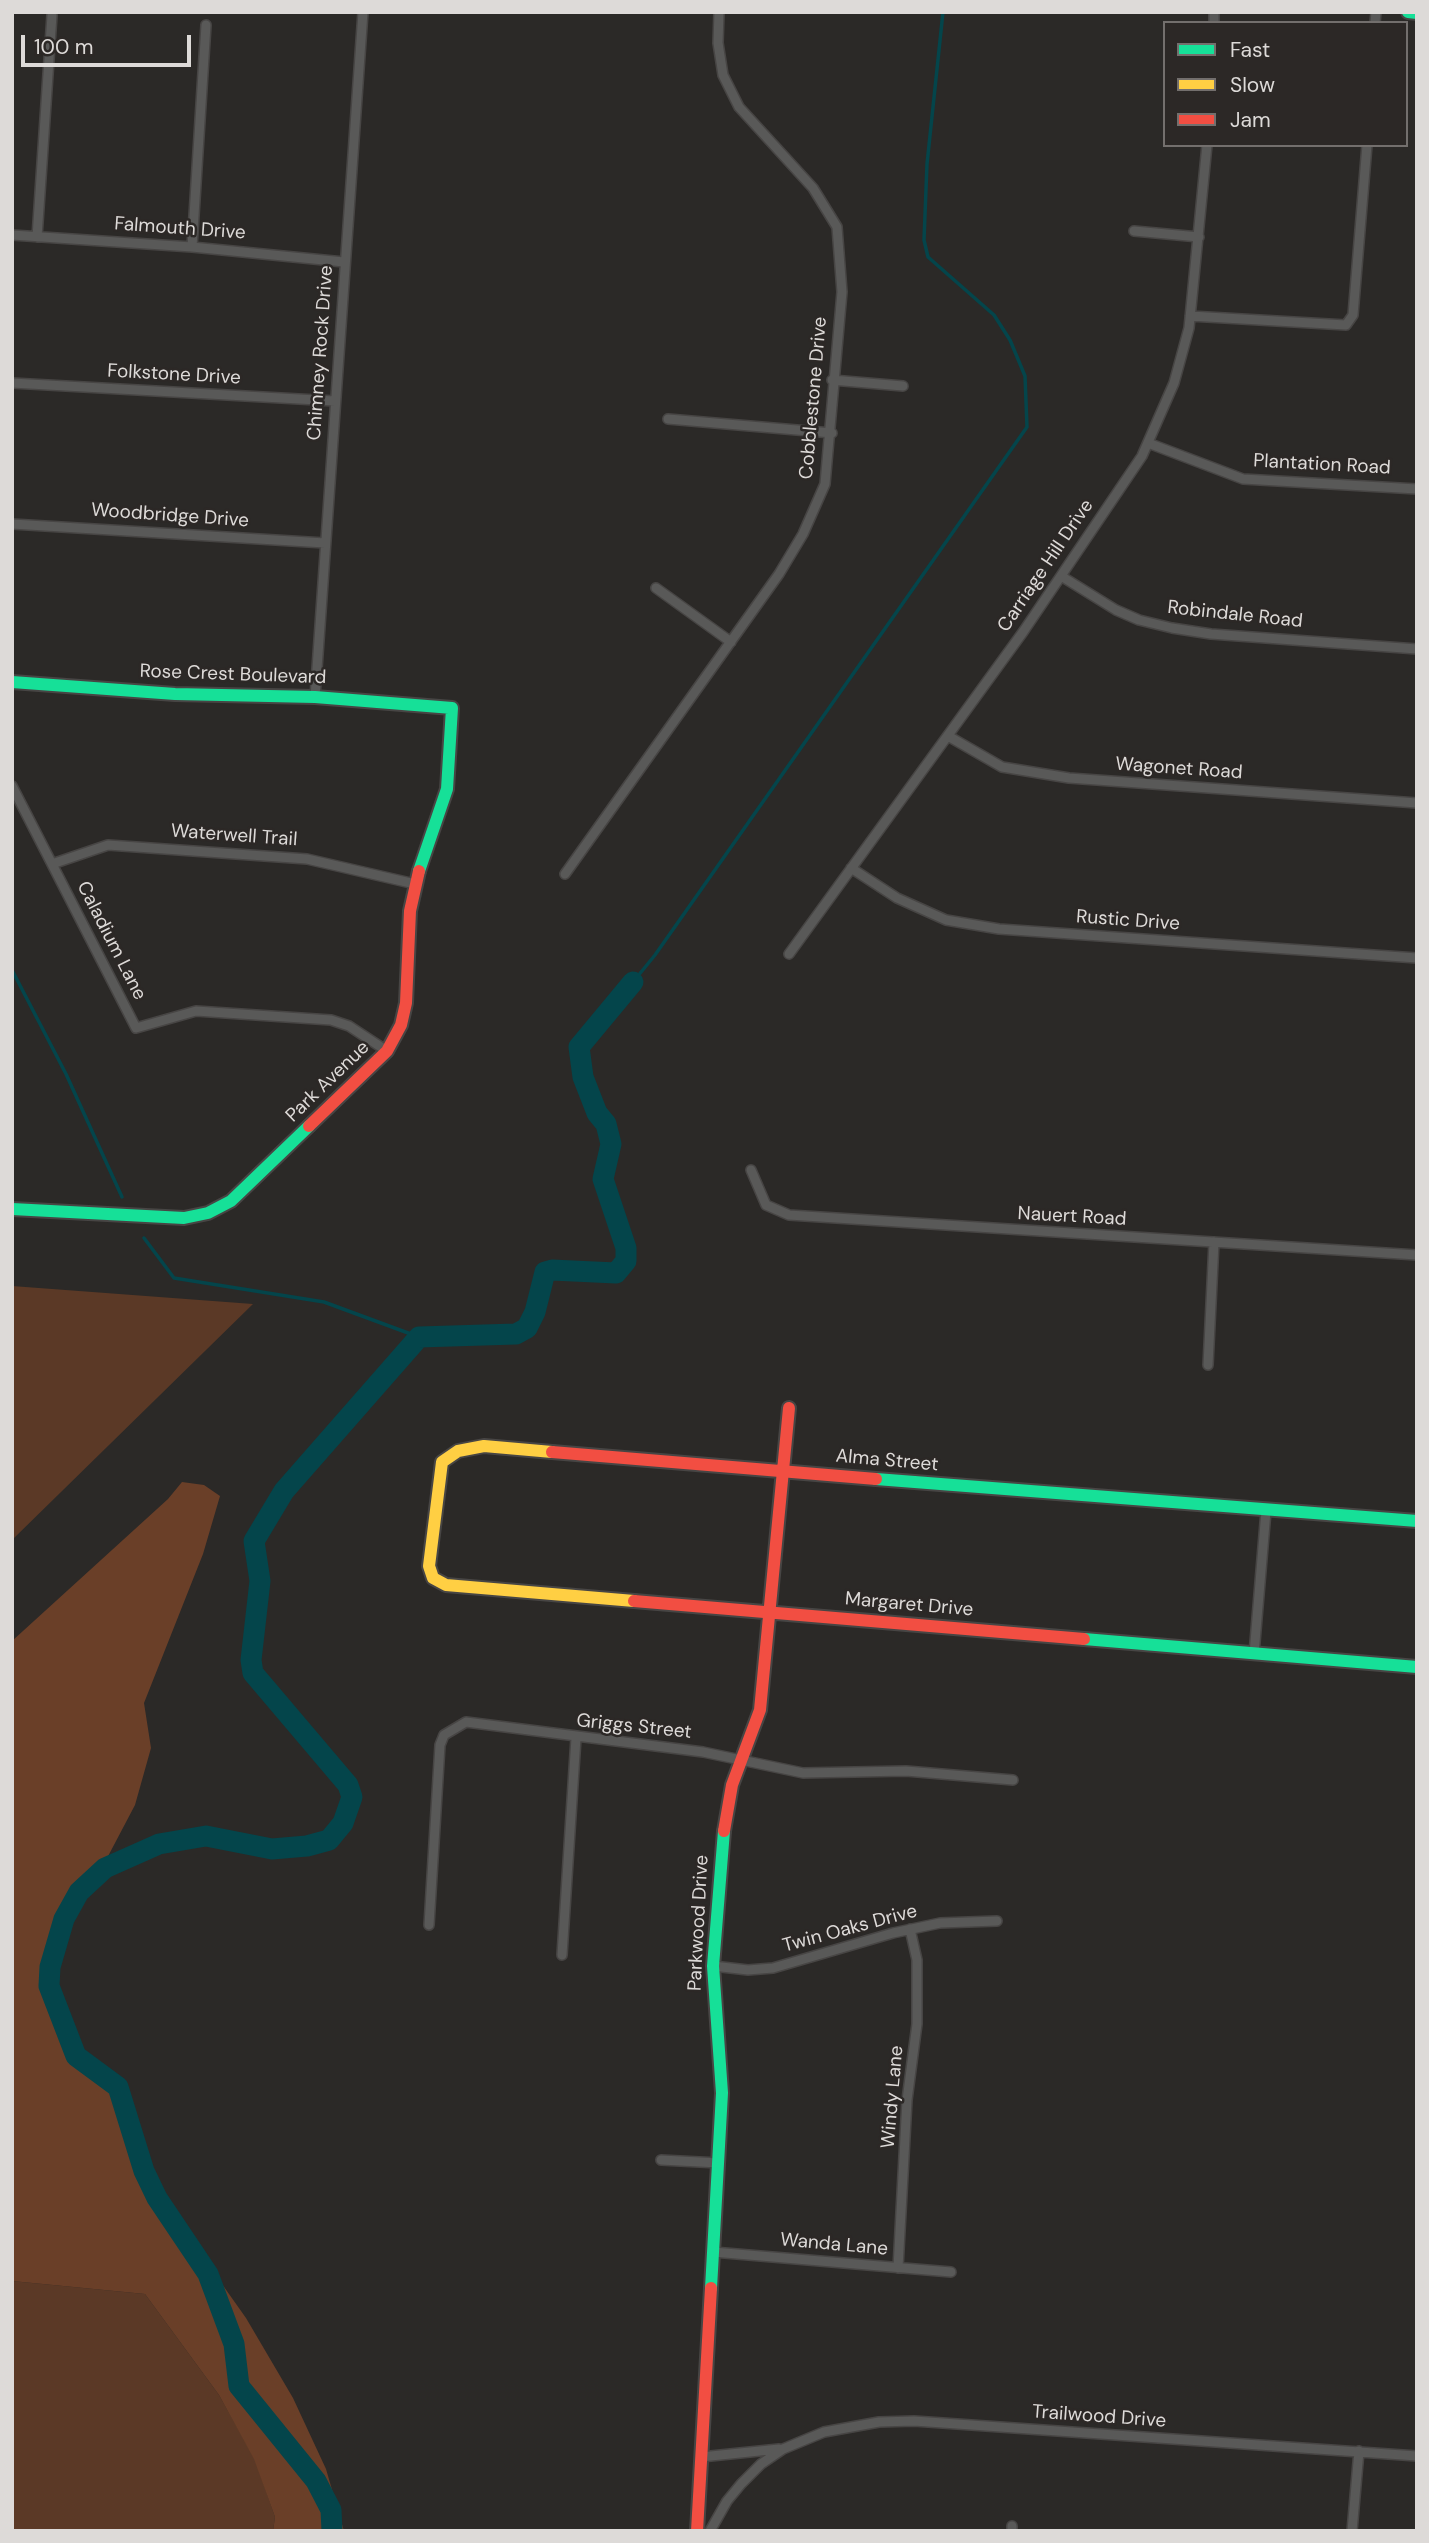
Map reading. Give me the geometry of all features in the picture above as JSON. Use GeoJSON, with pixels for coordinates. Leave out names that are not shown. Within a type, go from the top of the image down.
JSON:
{"type":"FeatureCollection","features":[{"type":"Feature","properties":{"kind":"street","name":"Chimney Rock Drive"},"geometry":{"type":"LineString","coordinates":[[315,696],[363,12]]}},
{"type":"Feature","properties":{"kind":"street","name":"Cobblestone Drive"},"geometry":{"type":"LineString","coordinates":[[565,874],[779,573],[819,502],[825,484],[832,433],[832,380],[842,292],[837,228],[813,188],[739,107],[723,75],[718,43],[719,12]]}},
{"type":"Feature","properties":{"kind":"street"},"geometry":{"type":"LineString","coordinates":[[1408,12],[1417,13]]}},
{"type":"Feature","properties":{"kind":"street"},"geometry":{"type":"LineString","coordinates":[[37,237],[52,15]]}},
{"type":"Feature","properties":{"kind":"street"},"geometry":{"type":"LineString","coordinates":[[192,247],[206,25]]}},
{"type":"Feature","properties":{"kind":"street","name":"Carriage Hill Drive"},"geometry":{"type":"LineString","coordinates":[[789,954],[1061,576],[1148,443],[1174,383],[1190,316],[1207,147]]}},
{"type":"Feature","properties":{"kind":"street"},"geometry":{"type":"LineString","coordinates":[[1190,316],[1346,325],[1353,315],[1367,147]]}},
{"type":"Feature","properties":{"kind":"street"},"geometry":{"type":"LineString","coordinates":[[1134,232],[1199,237]]}},
{"type":"Feature","properties":{"kind":"street","name":"Falmouth Drive"},"geometry":{"type":"LineString","coordinates":[[12,235],[192,247],[344,262]]}},
{"type":"Feature","properties":{"kind":"street"},"geometry":{"type":"LineString","coordinates":[[832,380],[903,386]]}},
{"type":"Feature","properties":{"kind":"street","name":"Folkstone Drive"},"geometry":{"type":"LineString","coordinates":[[12,383],[335,401]]}},
{"type":"Feature","properties":{"kind":"street"},"geometry":{"type":"LineString","coordinates":[[668,419],[832,433]]}},
{"type":"Feature","properties":{"kind":"street","name":"Plantation Road"},"geometry":{"type":"LineString","coordinates":[[1148,443],[1243,478],[1417,489]]}},
{"type":"Feature","properties":{"kind":"street","name":"Woodbridge Drive"},"geometry":{"type":"LineString","coordinates":[[12,524],[326,543]]}},
{"type":"Feature","properties":{"kind":"street","name":"Robindale Road"},"geometry":{"type":"LineString","coordinates":[[1061,576],[1116,610],[1139,620],[1172,628],[1211,634],[1417,649]]}},
{"type":"Feature","properties":{"kind":"street"},"geometry":{"type":"LineString","coordinates":[[656,589],[731,642]]}},
{"type":"Feature","properties":{"kind":"street","name":"Rose Crest Boulevard"},"geometry":{"type":"LineString","coordinates":[[12,682],[175,694],[315,696],[452,708]]}},
{"type":"Feature","properties":{"kind":"street","name":"Park Avenue"},"geometry":{"type":"LineString","coordinates":[[12,1209],[184,1218],[208,1213],[231,1201],[387,1051],[401,1025],[406,1003],[410,911],[415,884],[447,789],[452,708]]}},
{"type":"Feature","properties":{"kind":"street","name":"Wagonet Road"},"geometry":{"type":"LineString","coordinates":[[948,736],[1002,766],[1069,778],[1417,803]]}},
{"type":"Feature","properties":{"kind":"street","name":"Caladium Lane"},"geometry":{"type":"LineString","coordinates":[[12,786],[136,1028],[196,1011],[331,1020],[349,1026],[387,1051]]}},
{"type":"Feature","properties":{"kind":"street","name":"Waterwell Trail"},"geometry":{"type":"LineString","coordinates":[[52,864],[108,845],[307,859],[415,884]]}},
{"type":"Feature","properties":{"kind":"street","name":"Rustic Drive"},"geometry":{"type":"LineString","coordinates":[[851,868],[897,898],[946,920],[999,929],[1417,958]]}},
{"type":"Feature","properties":{"kind":"street","name":"Nauert Road"},"geometry":{"type":"LineString","coordinates":[[751,1170],[766,1205],[789,1215],[1417,1255]]}},
{"type":"Feature","properties":{"kind":"street"},"geometry":{"type":"LineString","coordinates":[[1208,1365],[1214,1242]]}},
{"type":"Feature","properties":{"kind":"street","name":"Parkwood Drive"},"geometry":{"type":"LineString","coordinates":[[697,2531],[722,2093],[713,1966],[724,1825],[740,1760],[760,1710],[789,1408]]}},
{"type":"Feature","properties":{"kind":"street","name":"Alma Street"},"geometry":{"type":"LineString","coordinates":[[429,1545],[442,1462],[445,1457],[469,1447],[498,1447],[1266,1511],[1417,1521]]}},
{"type":"Feature","properties":{"kind":"street"},"geometry":{"type":"LineString","coordinates":[[1254,1654],[1266,1511]]}},
{"type":"Feature","properties":{"kind":"street","name":"Margaret Drive"},"geometry":{"type":"LineString","coordinates":[[429,1545],[429,1566],[433,1578],[446,1585],[1417,1667]]}},
{"type":"Feature","properties":{"kind":"street","name":"Griggs Street"},"geometry":{"type":"LineString","coordinates":[[429,1925],[440,1745],[444,1735],[466,1722],[576,1738],[704,1752],[803,1773],[906,1771],[1013,1780]]}},
{"type":"Feature","properties":{"kind":"street"},"geometry":{"type":"LineString","coordinates":[[562,1955],[576,1738]]}},
{"type":"Feature","properties":{"kind":"street","name":"Twin Oaks Drive"},"geometry":{"type":"LineString","coordinates":[[713,1966],[748,1970],[773,1968],[910,1929],[940,1923],[997,1921]]}},
{"type":"Feature","properties":{"kind":"street","name":"Windy Lane"},"geometry":{"type":"LineString","coordinates":[[898,2268],[907,2101],[917,2024],[917,1960],[910,1929]]}},
{"type":"Feature","properties":{"kind":"street"},"geometry":{"type":"LineString","coordinates":[[661,2160],[719,2163]]}},
{"type":"Feature","properties":{"kind":"street","name":"Wanda Lane"},"geometry":{"type":"LineString","coordinates":[[713,2252],[951,2272]]}},
{"type":"Feature","properties":{"kind":"street","name":"Trailwood Drive"},"geometry":{"type":"LineString","coordinates":[[710,2531],[727,2501],[741,2484],[761,2464],[783,2449],[824,2431],[879,2422],[914,2421],[1417,2456]]}},
{"type":"Feature","properties":{"kind":"street","name":"Trailwood Drive"},"geometry":{"type":"LineString","coordinates":[[701,2458],[783,2449]]}},
{"type":"Feature","properties":{"kind":"street"},"geometry":{"type":"LineString","coordinates":[[1352,2531],[1359,2451]]}},
{"type":"Feature","properties":{"kind":"shaded area"},"geometry":{"type":"Polygon","coordinates":[[[12,1286],[253,1304],[12,1540],[12,1286]]]}},
{"type":"Feature","properties":{"kind":"shaded area"},"geometry":{"type":"Polygon","coordinates":[[[182,1482],[204,1485],[220,1496],[203,1554],[144,1703],[151,1748],[135,1805],[105,1862],[72,1894],[62,1914],[54,1946],[56,2021],[66,2046],[85,2061],[114,2076],[142,2171],[246,2318],[293,2398],[326,2469],[344,2531],[273,2531],[275,2517],[254,2459],[219,2395],[145,2294],[12,2281],[12,1641],[168,1499],[182,1482]]]}},
{"type":"Feature","properties":{"kind":"shaded area"},"geometry":{"type":"Polygon","coordinates":[[[12,2281],[145,2294],[219,2395],[255,2459],[275,2517],[273,2531],[12,2531],[12,2281]]]}},
{"type":"Feature","properties":{"kind":"waterway"},"geometry":{"type":"LineString","coordinates":[[633,982],[655,955],[1027,427],[1025,376],[1010,340],[994,315],[928,257],[924,240],[927,164],[943,12]]}},
{"type":"Feature","properties":{"kind":"waterway"},"geometry":{"type":"LineString","coordinates":[[12,970],[66,1074],[122,1197]]}},
{"type":"Feature","properties":{"kind":"waterway"},"geometry":{"type":"LineString","coordinates":[[332,2531],[331,2510],[316,2481],[239,2386],[234,2344],[208,2274],[157,2198],[144,2171],[118,2087],[76,2056],[49,1986],[50,1967],[64,1919],[79,1892],[105,1868],[159,1844],[206,1836],[272,1849],[307,1846],[329,1840],[343,1823],[352,1797],[348,1785],[253,1673],[251,1660],[260,1581],[254,1541],[284,1491],[419,1337],[516,1334],[527,1328],[535,1312],[545,1272],[616,1273],[626,1261],[626,1248],[603,1179],[611,1144],[606,1124],[597,1113],[583,1077],[579,1047],[633,982]]}},
{"type":"Feature","properties":{"kind":"waterway"},"geometry":{"type":"LineString","coordinates":[[144,1238],[174,1278],[324,1302],[419,1337]]}},
{"type":"Feature","properties":{"kind":"traffic: fast"},"geometry":{"type":"LineString","coordinates":[[1408,12],[1417,13]]}},
{"type":"Feature","properties":{"kind":"traffic: fast"},"geometry":{"type":"LineString","coordinates":[[12,682],[175,694],[315,697],[452,708],[447,789],[419,871]]}},
{"type":"Feature","properties":{"kind":"traffic: fast"},"geometry":{"type":"LineString","coordinates":[[12,1209],[184,1218],[208,1213],[231,1201],[309,1126]]}},
{"type":"Feature","properties":{"kind":"traffic: fast"},"geometry":{"type":"LineString","coordinates":[[876,1479],[1417,1521]]}},
{"type":"Feature","properties":{"kind":"traffic: fast"},"geometry":{"type":"LineString","coordinates":[[1084,1639],[1417,1667]]}},
{"type":"Feature","properties":{"kind":"traffic: fast"},"geometry":{"type":"LineString","coordinates":[[711,2288],[722,2093],[713,1966],[724,1831]]}},
{"type":"Feature","properties":{"kind":"traffic: slow"},"geometry":{"type":"LineString","coordinates":[[552,1452],[484,1446],[458,1451],[442,1462],[429,1566],[433,1578],[446,1585],[634,1601]]}},
{"type":"Feature","properties":{"kind":"traffic: jam"},"geometry":{"type":"LineString","coordinates":[[309,1126],[387,1051],[401,1025],[406,1003],[410,911],[419,871]]}},
{"type":"Feature","properties":{"kind":"traffic: jam"},"geometry":{"type":"LineString","coordinates":[[724,1831],[732,1785],[760,1710],[789,1408]]}},
{"type":"Feature","properties":{"kind":"traffic: jam"},"geometry":{"type":"LineString","coordinates":[[552,1452],[876,1479]]}},
{"type":"Feature","properties":{"kind":"traffic: jam"},"geometry":{"type":"LineString","coordinates":[[634,1601],[1084,1639]]}},
{"type":"Feature","properties":{"kind":"traffic: jam"},"geometry":{"type":"LineString","coordinates":[[697,2531],[711,2288]]}}]}
